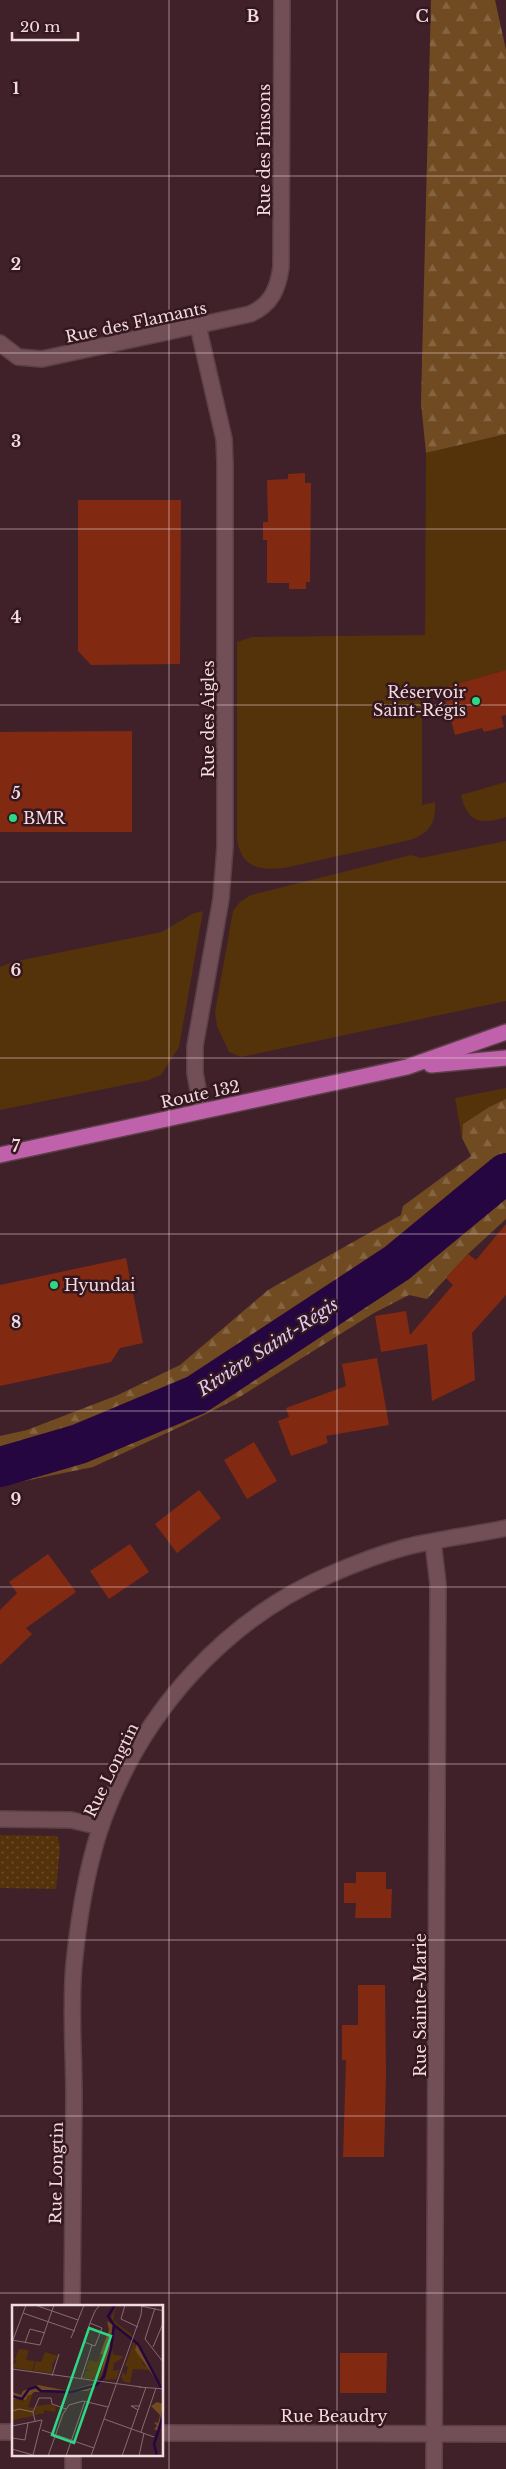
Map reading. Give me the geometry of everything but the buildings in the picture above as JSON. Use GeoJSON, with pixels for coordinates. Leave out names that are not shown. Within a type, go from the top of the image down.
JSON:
{"type":"FeatureCollection","features":[{"type":"Feature","properties":{"kind":"highway","name":"Route 132"},"geometry":{"type":"LineString","coordinates":[[407,1067],[506,1032]]}},
{"type":"Feature","properties":{"kind":"highway","name":"Route 132"},"geometry":{"type":"LineString","coordinates":[[0,1155],[407,1067],[506,1058]]}},
{"type":"Feature","properties":{"kind":"street","name":"Rue des Pinsons"},"geometry":{"type":"LineString","coordinates":[[271,298],[278,284],[281,267],[282,0]]}},
{"type":"Feature","properties":{"kind":"street","name":"Rue des Flamants"},"geometry":{"type":"LineString","coordinates":[[3,346],[25,359],[42,360],[250,314],[263,307],[271,298]]}},
{"type":"Feature","properties":{"kind":"street","name":"Rue des Aigles"},"geometry":{"type":"LineString","coordinates":[[198,326],[224,439],[225,462],[225,847],[221,899],[195,1046],[195,1073],[202,1111]]}},
{"type":"Feature","properties":{"kind":"street","name":"Rue Longtin"},"geometry":{"type":"LineString","coordinates":[[72,2305],[74,1967],[84,1895],[101,1827],[130,1762],[159,1715],[183,1682],[224,1640],[258,1614],[327,1576],[396,1550],[506,1528]]}},
{"type":"Feature","properties":{"kind":"street","name":"Rue Sainte-Marie"},"geometry":{"type":"LineString","coordinates":[[433,1542],[438,1584],[434,2469]]}},
{"type":"Feature","properties":{"kind":"street"},"geometry":{"type":"LineString","coordinates":[[0,1820],[72,1820],[101,1827]]}},
{"type":"Feature","properties":{"kind":"street","name":"Rue Beaudry"},"geometry":{"type":"LineString","coordinates":[[164,2433],[506,2434]]}},
{"type":"Feature","properties":{"kind":"street"},"geometry":{"type":"LineString","coordinates":[[72,2456],[72,2469]]}},
{"type":"Feature","properties":{"kind":"shaded area"},"geometry":{"type":"Polygon","coordinates":[[[506,434],[506,670],[422,694],[422,805],[435,802],[433,821],[427,830],[410,840],[284,868],[267,869],[253,865],[243,856],[237,839],[237,642],[252,637],[425,635],[426,453],[506,434]]]}},
{"type":"Feature","properties":{"kind":"shaded area"},"geometry":{"type":"Polygon","coordinates":[[[506,782],[506,817],[482,821],[471,816],[461,795],[506,782]]]}},
{"type":"Feature","properties":{"kind":"shaded area"},"geometry":{"type":"Polygon","coordinates":[[[506,841],[506,1001],[241,1057],[229,1052],[217,1026],[215,1012],[233,911],[240,902],[251,895],[411,855],[421,858],[506,841]]]}},
{"type":"Feature","properties":{"kind":"shaded area"},"geometry":{"type":"Polygon","coordinates":[[[203,911],[179,1047],[161,1075],[149,1080],[0,1110],[0,967],[12,962],[162,932],[192,914],[203,911]]]}},
{"type":"Feature","properties":{"kind":"shaded area"},"geometry":{"type":"Polygon","coordinates":[[[506,1088],[506,1099],[489,1107],[463,1124],[462,1138],[455,1098],[506,1088]]]}},
{"type":"Feature","properties":{"kind":"shaded area"},"geometry":{"type":"Polygon","coordinates":[[[0,1835],[57,1836],[60,1847],[56,1889],[0,1888],[0,1835]]]}},
{"type":"Feature","properties":{"kind":"green space"},"geometry":{"type":"Polygon","coordinates":[[[431,0],[495,0],[506,50],[506,434],[426,453],[421,403],[431,0]]]}},
{"type":"Feature","properties":{"kind":"green space"},"geometry":{"type":"Polygon","coordinates":[[[506,1099],[506,1219],[468,1254],[427,1299],[409,1295],[374,1313],[238,1398],[93,1467],[0,1486],[0,1436],[27,1430],[118,1395],[180,1365],[268,1290],[401,1215],[403,1206],[471,1156],[462,1138],[463,1124],[489,1107],[506,1099]]]}},
{"type":"Feature","properties":{"kind":"waterway","name":"Rivière Saint-Régis"},"geometry":{"type":"LineString","coordinates":[[0,1467],[79,1444],[196,1395],[397,1263],[506,1173]]}},
{"type":"Feature","properties":{"kind":"place","name":"Réservoir Saint-Régis"},"geometry":{"type":"Point","coordinates":[476,701]}},
{"type":"Feature","properties":{"kind":"place","name":"BMR"},"geometry":{"type":"Point","coordinates":[13,818]}},
{"type":"Feature","properties":{"kind":"place","name":"Hyundai"},"geometry":{"type":"Point","coordinates":[54,1285]}}]}
